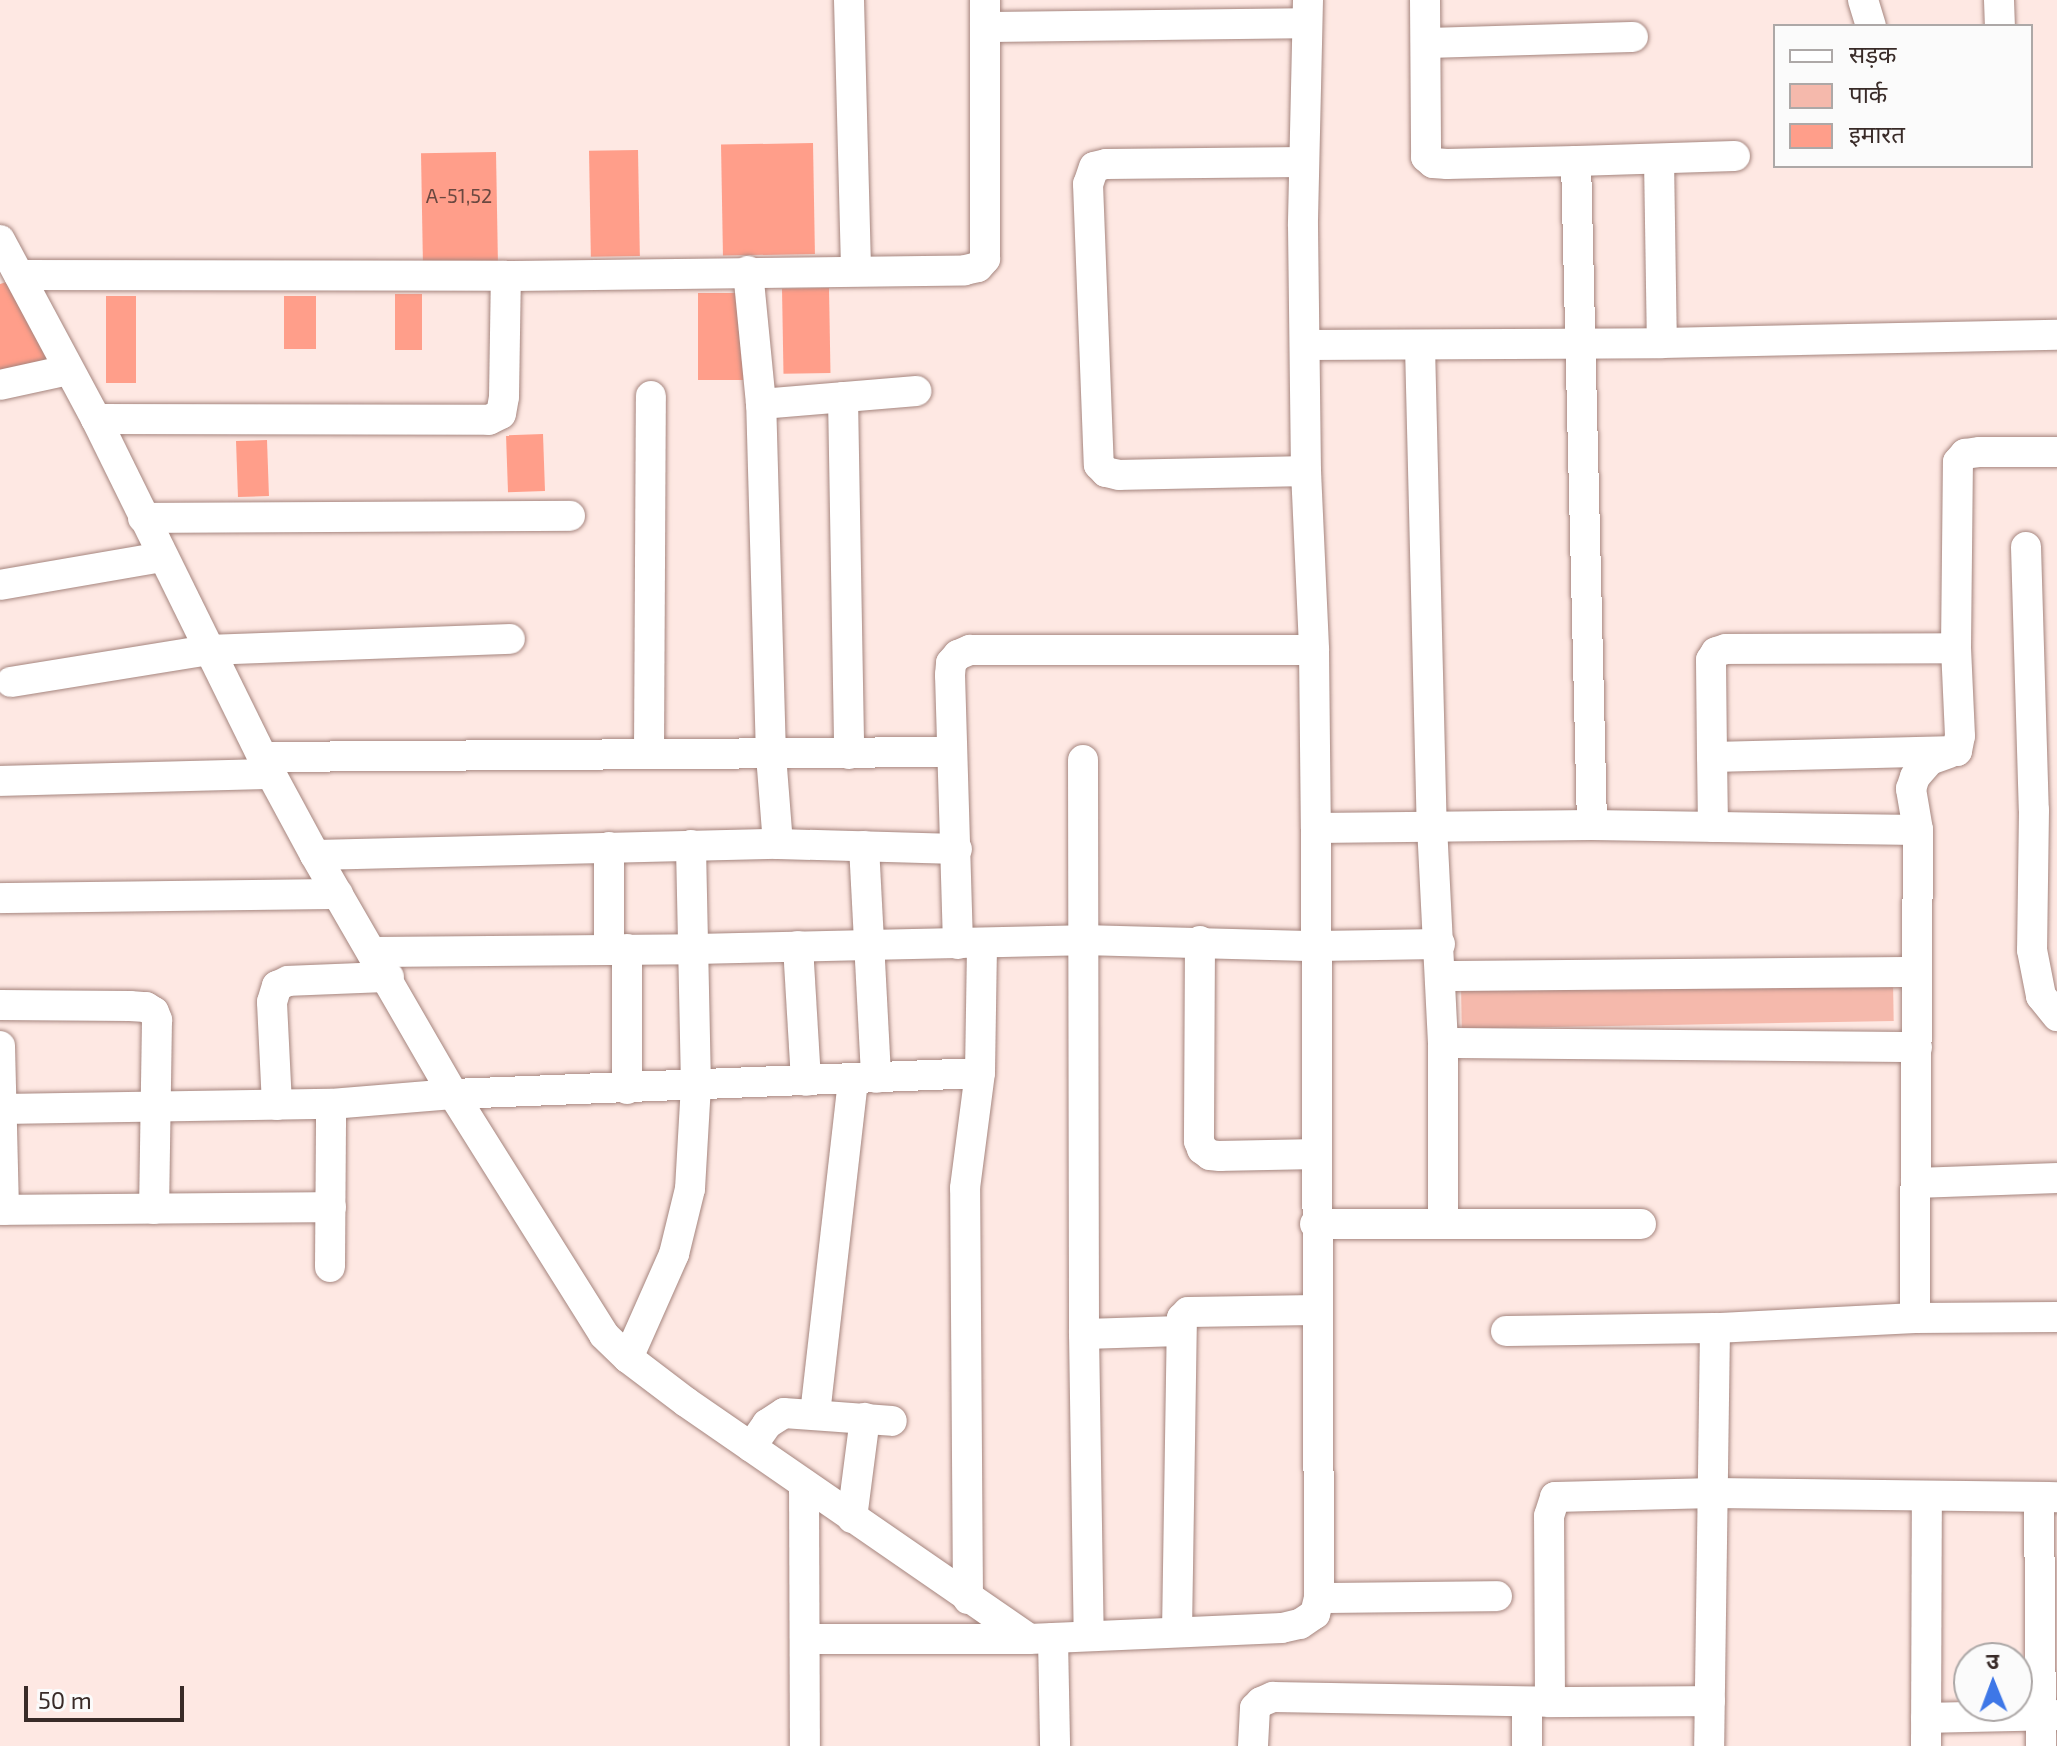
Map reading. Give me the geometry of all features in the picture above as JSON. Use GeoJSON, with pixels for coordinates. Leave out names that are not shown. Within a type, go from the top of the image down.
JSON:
{"type":"FeatureCollection","features":[{"type":"Feature","properties":{"kind":"street"},"geometry":{"type":"LineString","coordinates":[[849,0],[856,269]]}},
{"type":"Feature","properties":{"kind":"street"},"geometry":{"type":"LineString","coordinates":[[1425,0],[1423,148],[1433,163],[1735,156]]}},
{"type":"Feature","properties":{"kind":"street"},"geometry":{"type":"LineString","coordinates":[[1863,0],[1870,24]]}},
{"type":"Feature","properties":{"kind":"street"},"geometry":{"type":"LineString","coordinates":[[1999,0],[2000,24]]}},
{"type":"Feature","properties":{"kind":"street"},"geometry":{"type":"LineString","coordinates":[[19,275],[506,276],[856,269],[965,270],[978,267],[985,259],[985,14],[1308,12],[1304,162],[1306,471],[1314,650],[1317,946],[1315,1224],[1319,1598],[1315,1614],[1300,1624],[1041,1639],[806,1639]]}},
{"type":"Feature","properties":{"kind":"street"},"geometry":{"type":"LineString","coordinates":[[1426,43],[1633,37]]}},
{"type":"Feature","properties":{"kind":"street"},"geometry":{"type":"LineString","coordinates":[[1659,159],[1662,343]]}},
{"type":"Feature","properties":{"kind":"street"},"geometry":{"type":"LineString","coordinates":[[1576,161],[1592,825]]}},
{"type":"Feature","properties":{"kind":"street"},"geometry":{"type":"LineString","coordinates":[[1304,162],[1106,164],[1094,167],[1088,184],[1099,465],[1106,472],[1119,475],[1306,471]]}},
{"type":"Feature","properties":{"kind":"street"},"geometry":{"type":"LineString","coordinates":[[0,240],[96,419],[266,766],[453,1094],[587,1312],[628,1358],[751,1447],[968,1599],[1041,1639]]}},
{"type":"Feature","properties":{"kind":"street"},"geometry":{"type":"LineString","coordinates":[[748,271],[761,404],[771,756],[778,844]]}},
{"type":"Feature","properties":{"kind":"street"},"geometry":{"type":"LineString","coordinates":[[96,419],[489,420],[501,414],[504,397],[506,276]]}},
{"type":"Feature","properties":{"kind":"street"},"geometry":{"type":"LineString","coordinates":[[1306,345],[1662,343],[2057,335]]}},
{"type":"Feature","properties":{"kind":"street"},"geometry":{"type":"LineString","coordinates":[[1420,346],[1432,826],[1443,1043],[1443,1223]]}},
{"type":"Feature","properties":{"kind":"street"},"geometry":{"type":"LineString","coordinates":[[0,385],[68,370]]}},
{"type":"Feature","properties":{"kind":"street"},"geometry":{"type":"LineString","coordinates":[[761,404],[916,391]]}},
{"type":"Feature","properties":{"kind":"street"},"geometry":{"type":"LineString","coordinates":[[649,754],[651,396]]}},
{"type":"Feature","properties":{"kind":"street"},"geometry":{"type":"LineString","coordinates":[[843,397],[849,754]]}},
{"type":"Feature","properties":{"kind":"street"},"geometry":{"type":"LineString","coordinates":[[1957,751],[1960,736],[1956,648],[1958,462],[1965,454],[1980,452],[2057,452]]}},
{"type":"Feature","properties":{"kind":"street"},"geometry":{"type":"LineString","coordinates":[[143,518],[570,516]]}},
{"type":"Feature","properties":{"kind":"street"},"geometry":{"type":"LineString","coordinates":[[2026,547],[2045,810],[2032,950],[2041,996],[2057,1016]]}},
{"type":"Feature","properties":{"kind":"street"},"geometry":{"type":"LineString","coordinates":[[0,585],[162,557]]}},
{"type":"Feature","properties":{"kind":"street"},"geometry":{"type":"LineString","coordinates":[[11,682],[208,650],[510,639]]}},
{"type":"Feature","properties":{"kind":"street"},"geometry":{"type":"LineString","coordinates":[[1713,827],[1711,660],[1716,652],[1726,649],[1956,648]]}},
{"type":"Feature","properties":{"kind":"street"},"geometry":{"type":"LineString","coordinates":[[968,1599],[965,1188],[980,1073],[970,943],[957,849],[951,752],[951,663],[958,655],[970,650],[1314,650]]}},
{"type":"Feature","properties":{"kind":"street"},"geometry":{"type":"LineString","coordinates":[[1712,757],[1957,751]]}},
{"type":"Feature","properties":{"kind":"street"},"geometry":{"type":"LineString","coordinates":[[1915,1318],[1918,830],[1911,789],[1915,777],[1930,760],[1957,751]]}},
{"type":"Feature","properties":{"kind":"street"},"geometry":{"type":"LineString","coordinates":[[0,781],[266,766],[649,754],[771,756],[951,752]]}},
{"type":"Feature","properties":{"kind":"street"},"geometry":{"type":"LineString","coordinates":[[1083,760],[1084,1334],[1089,1636]]}},
{"type":"Feature","properties":{"kind":"street"},"geometry":{"type":"LineString","coordinates":[[1316,828],[1592,825],[1918,830]]}},
{"type":"Feature","properties":{"kind":"street"},"geometry":{"type":"LineString","coordinates":[[315,855],[778,844],[957,849]]}},
{"type":"Feature","properties":{"kind":"street"},"geometry":{"type":"LineString","coordinates":[[628,1358],[661,1289],[690,1189],[696,1086],[691,845]]}},
{"type":"Feature","properties":{"kind":"street"},"geometry":{"type":"LineString","coordinates":[[815,1414],[864,1079],[870,944],[864,846]]}},
{"type":"Feature","properties":{"kind":"street"},"geometry":{"type":"LineString","coordinates":[[609,847],[627,1089]]}},
{"type":"Feature","properties":{"kind":"street"},"geometry":{"type":"LineString","coordinates":[[0,898],[338,894]]}},
{"type":"Feature","properties":{"kind":"street"},"geometry":{"type":"LineString","coordinates":[[277,1105],[272,1002],[277,986],[288,981],[381,964],[618,949],[870,944],[1082,940],[1317,946],[1440,944]]}},
{"type":"Feature","properties":{"kind":"street"},"geometry":{"type":"LineString","coordinates":[[1200,941],[1199,1141],[1202,1149],[1210,1155],[1316,1154]]}},
{"type":"Feature","properties":{"kind":"street"},"geometry":{"type":"LineString","coordinates":[[798,946],[806,1081]]}},
{"type":"Feature","properties":{"kind":"street"},"geometry":{"type":"LineString","coordinates":[[1441,976],[1916,972]]}},
{"type":"Feature","properties":{"kind":"street"},"geometry":{"type":"LineString","coordinates":[[0,1005],[146,1007],[157,1020],[154,1209]]}},
{"type":"Feature","properties":{"kind":"street"},"geometry":{"type":"LineString","coordinates":[[1443,1043],[1917,1047]]}},
{"type":"Feature","properties":{"kind":"street"},"geometry":{"type":"LineString","coordinates":[[0,1046],[2,1210],[331,1207]]}},
{"type":"Feature","properties":{"kind":"street"},"geometry":{"type":"LineString","coordinates":[[2,1109],[331,1104],[453,1094],[980,1073]]}},
{"type":"Feature","properties":{"kind":"street"},"geometry":{"type":"LineString","coordinates":[[330,1267],[331,1104]]}},
{"type":"Feature","properties":{"kind":"street"},"geometry":{"type":"LineString","coordinates":[[1916,1183],[2057,1178]]}},
{"type":"Feature","properties":{"kind":"street"},"geometry":{"type":"LineString","coordinates":[[1315,1224],[1641,1224]]}},
{"type":"Feature","properties":{"kind":"street"},"geometry":{"type":"LineString","coordinates":[[1177,1632],[1182,1318],[1188,1312],[1316,1310]]}},
{"type":"Feature","properties":{"kind":"street"},"geometry":{"type":"LineString","coordinates":[[1506,1331],[1715,1328],[1915,1318],[2057,1317]]}},
{"type":"Feature","properties":{"kind":"street"},"geometry":{"type":"LineString","coordinates":[[1709,1746],[1715,1328]]}},
{"type":"Feature","properties":{"kind":"street"},"geometry":{"type":"LineString","coordinates":[[1084,1334],[1181,1331]]}},
{"type":"Feature","properties":{"kind":"street"},"geometry":{"type":"LineString","coordinates":[[751,1447],[776,1416],[784,1413],[878,1420],[852,1518]]}},
{"type":"Feature","properties":{"kind":"street"},"geometry":{"type":"LineString","coordinates":[[804,1484],[805,1746]]}},
{"type":"Feature","properties":{"kind":"street"},"geometry":{"type":"LineString","coordinates":[[1527,1746],[1539,1702],[1549,1516],[1555,1497],[1568,1494],[1714,1493],[2048,1497],[2046,1726],[1926,1732],[1927,1496]]}},
{"type":"Feature","properties":{"kind":"street"},"geometry":{"type":"LineString","coordinates":[[1319,1598],[1497,1596]]}},
{"type":"Feature","properties":{"kind":"street"},"geometry":{"type":"LineString","coordinates":[[1041,1639],[1055,1746]]}},
{"type":"Feature","properties":{"kind":"street"},"geometry":{"type":"LineString","coordinates":[[1253,1746],[1255,1708],[1273,1697],[1539,1702],[1710,1701]]}},
{"type":"Feature","properties":{"kind":"green space"},"geometry":{"type":"Polygon","coordinates":[[[1893,981],[1894,1021],[1462,1029],[1461,989],[1893,981]]]}},
{"type":"Feature","properties":{"kind":"building"},"geometry":{"type":"Polygon","coordinates":[[[813,143],[815,254],[723,256],[721,145],[813,143]]]}},
{"type":"Feature","properties":{"kind":"building"},"geometry":{"type":"Polygon","coordinates":[[[638,150],[640,256],[591,257],[589,151],[638,150]]]}},
{"type":"Feature","properties":{"kind":"building"},"geometry":{"type":"Polygon","coordinates":[[[496,152],[498,263],[423,264],[421,153],[496,152]]]}},
{"type":"Feature","properties":{"kind":"building"},"geometry":{"type":"Polygon","coordinates":[[[13,280],[55,364],[0,377],[0,284],[13,280]]]}},
{"type":"Feature","properties":{"kind":"building"},"geometry":{"type":"Polygon","coordinates":[[[829,288],[830,373],[783,374],[782,289],[829,288]]]}},
{"type":"Feature","properties":{"kind":"building"},"geometry":{"type":"Polygon","coordinates":[[[698,293],[749,293],[749,380],[698,380],[698,293]]]}},
{"type":"Feature","properties":{"kind":"building"},"geometry":{"type":"Polygon","coordinates":[[[395,294],[422,294],[422,350],[395,350],[395,294]]]}},
{"type":"Feature","properties":{"kind":"building"},"geometry":{"type":"Polygon","coordinates":[[[106,296],[136,296],[136,383],[106,383],[106,296]]]}},
{"type":"Feature","properties":{"kind":"building"},"geometry":{"type":"Polygon","coordinates":[[[284,296],[316,296],[316,349],[284,349],[284,296]]]}},
{"type":"Feature","properties":{"kind":"building"},"geometry":{"type":"Polygon","coordinates":[[[543,434],[545,491],[508,492],[506,435],[543,434]]]}},
{"type":"Feature","properties":{"kind":"building"},"geometry":{"type":"Polygon","coordinates":[[[267,440],[269,496],[238,497],[236,441],[267,440]]]}}]}
